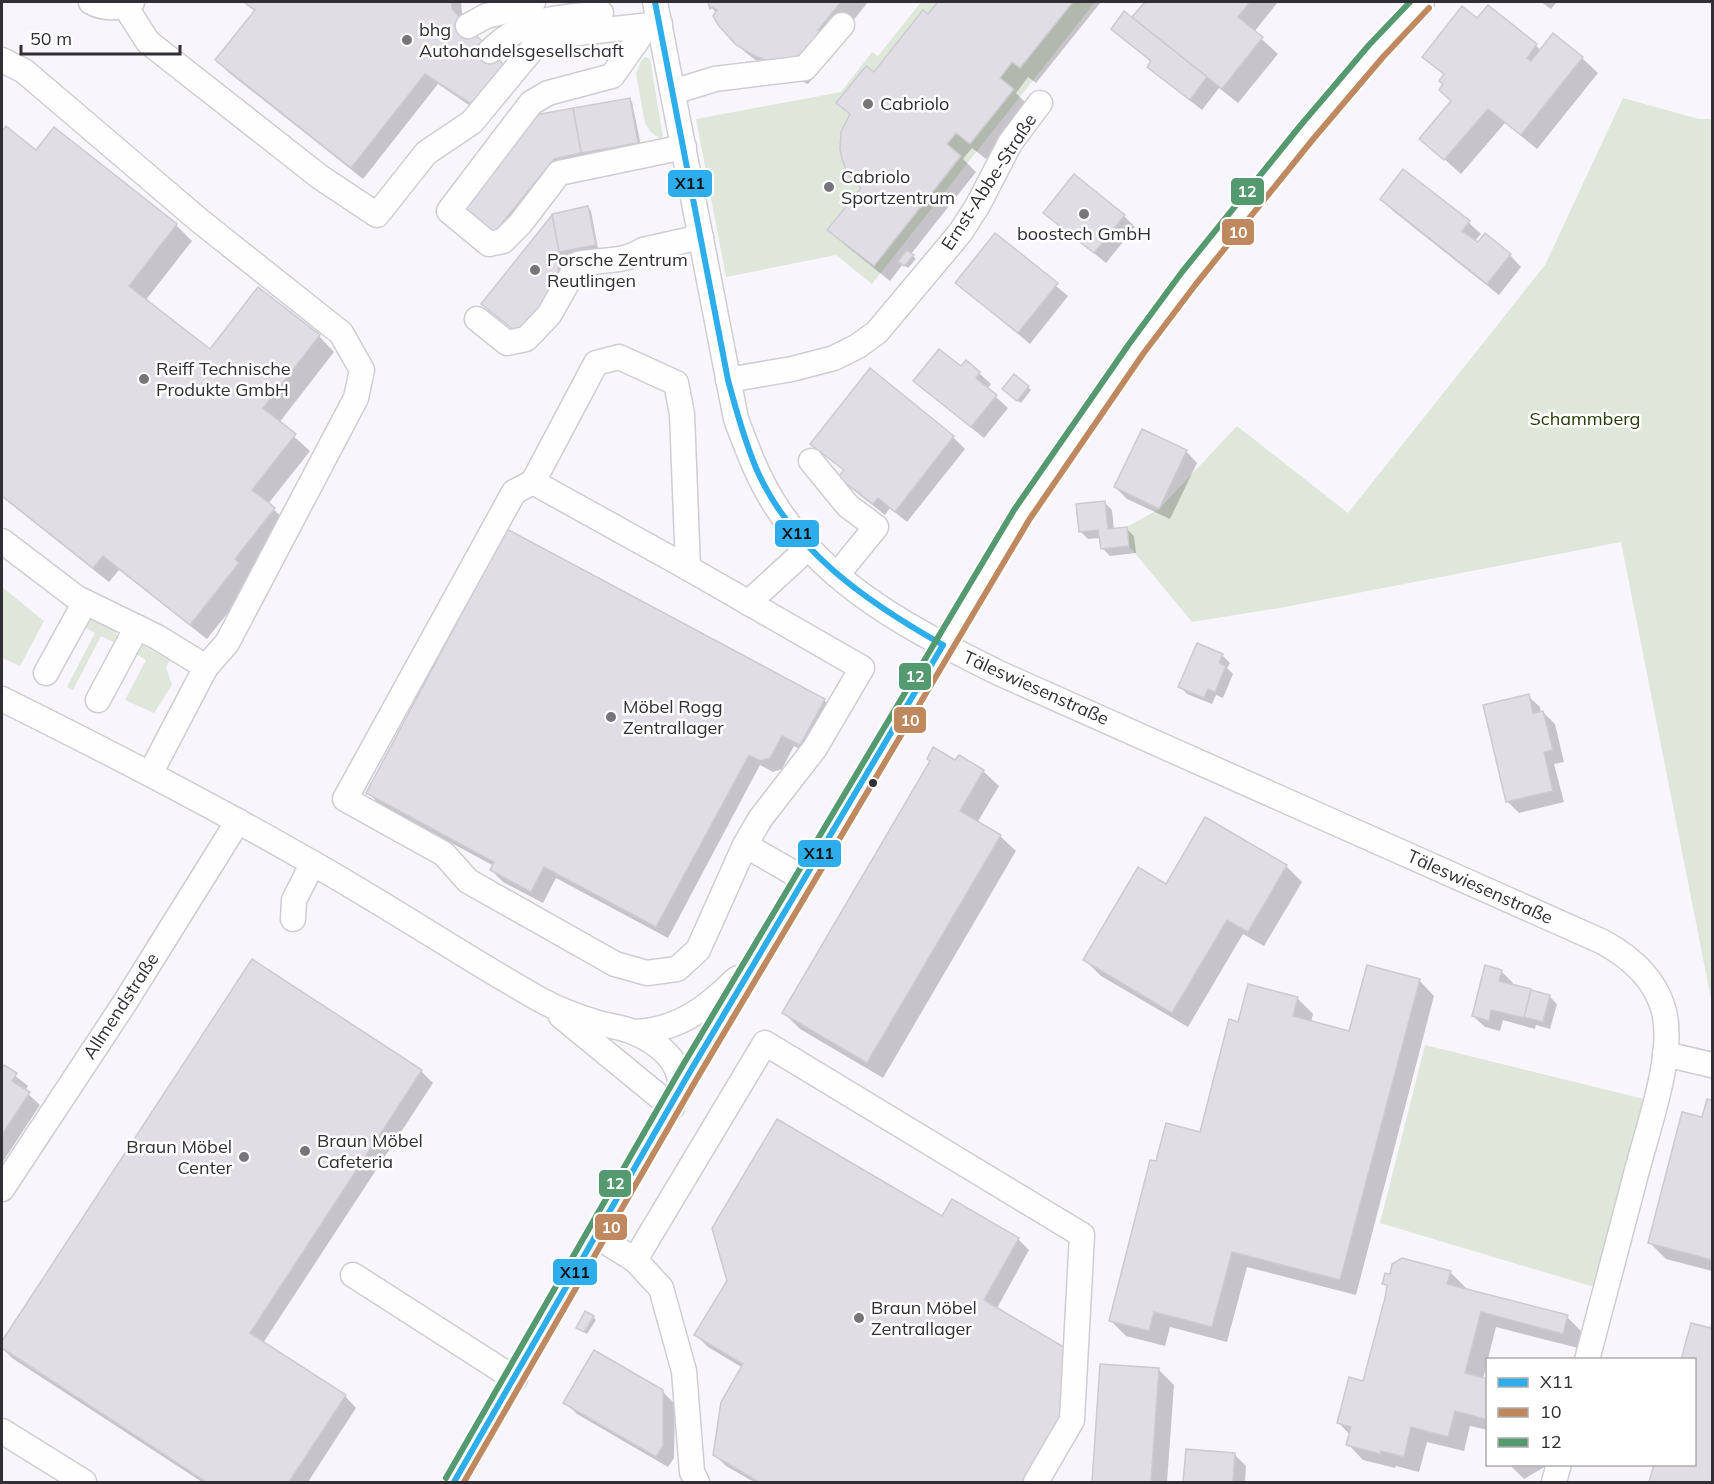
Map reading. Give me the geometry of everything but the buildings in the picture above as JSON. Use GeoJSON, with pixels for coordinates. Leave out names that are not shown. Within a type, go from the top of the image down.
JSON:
{"type":"FeatureCollection","features":[{"type":"Feature","properties":{"kind":"street"},"geometry":{"type":"LineString","coordinates":[[91,2],[114,7],[129,4],[147,42],[320,177],[377,215],[426,153],[472,122],[534,47],[546,39],[560,35],[602,15]]}},
{"type":"Feature","properties":{"kind":"street"},"geometry":{"type":"LineString","coordinates":[[454,1482],[515,1379],[595,1235],[1021,515],[1136,349],[1250,200],[1368,60],[1422,2]]}},
{"type":"Feature","properties":{"kind":"street"},"geometry":{"type":"LineString","coordinates":[[522,6],[479,39],[546,20],[602,15],[654,17]]}},
{"type":"Feature","properties":{"kind":"street"},"geometry":{"type":"LineString","coordinates":[[654,17],[673,92],[736,419],[761,481],[774,503],[808,548],[837,575],[894,617],[943,645]]}},
{"type":"Feature","properties":{"kind":"street"},"geometry":{"type":"LineString","coordinates":[[654,17],[612,76],[548,93],[531,102],[449,211],[489,244],[503,241],[520,225],[559,172],[684,147]]}},
{"type":"Feature","properties":{"kind":"street"},"geometry":{"type":"LineString","coordinates":[[673,92],[715,79],[805,68],[843,25]]}},
{"type":"Feature","properties":{"kind":"street"},"geometry":{"type":"LineString","coordinates":[[2,60],[24,71],[200,222],[341,333],[362,370],[356,398],[323,463],[227,643],[206,668],[150,774]]}},
{"type":"Feature","properties":{"kind":"street","name":"Ernst-Abbe-Straße"},"geometry":{"type":"LineString","coordinates":[[728,380],[792,369],[834,358],[858,346],[877,332],[960,232],[978,205],[1010,143],[1040,103]]}},
{"type":"Feature","properties":{"kind":"street"},"geometry":{"type":"LineString","coordinates":[[477,319],[507,343],[526,339],[549,315],[578,264],[627,257],[644,250],[701,237]]}},
{"type":"Feature","properties":{"kind":"street"},"geometry":{"type":"LineString","coordinates":[[533,482],[862,668],[815,748],[760,819],[745,845],[699,950],[677,969],[647,973],[615,964],[468,881],[444,855],[345,799],[514,492],[533,482],[596,363],[619,357],[676,383],[682,414],[688,568]]}},
{"type":"Feature","properties":{"kind":"street"},"geometry":{"type":"LineString","coordinates":[[812,461],[848,506],[876,527],[837,575]]}},
{"type":"Feature","properties":{"kind":"street"},"geometry":{"type":"LineString","coordinates":[[2,540],[55,583],[85,602],[157,637],[206,668]]}},
{"type":"Feature","properties":{"kind":"street"},"geometry":{"type":"LineString","coordinates":[[748,603],[808,548]]}},
{"type":"Feature","properties":{"kind":"street"},"geometry":{"type":"LineString","coordinates":[[46,673],[85,602]]}},
{"type":"Feature","properties":{"kind":"street"},"geometry":{"type":"LineString","coordinates":[[98,700],[137,627]]}},
{"type":"Feature","properties":{"kind":"street","name":"Täleswiesenstraße"},"geometry":{"type":"LineString","coordinates":[[943,645],[1002,674],[1532,910],[1621,952],[1635,963],[1656,990],[1664,1008],[1667,1030],[1665,1054],[1660,1082],[1587,1358]]}},
{"type":"Feature","properties":{"kind":"street"},"geometry":{"type":"LineString","coordinates":[[2,699],[150,774],[313,863],[541,1000],[676,1099]]}},
{"type":"Feature","properties":{"kind":"street","name":"Allmendstraße"},"geometry":{"type":"LineString","coordinates":[[2,1190],[124,1004],[238,821]]}},
{"type":"Feature","properties":{"kind":"street"},"geometry":{"type":"LineString","coordinates":[[745,845],[804,879]]}},
{"type":"Feature","properties":{"kind":"street"},"geometry":{"type":"LineString","coordinates":[[293,919],[294,900],[313,863]]}},
{"type":"Feature","properties":{"kind":"street"},"geometry":{"type":"LineString","coordinates":[[541,1000],[597,1023],[634,1032],[649,1031],[684,1021],[705,1007],[735,979],[750,972]]}},
{"type":"Feature","properties":{"kind":"street"},"geometry":{"type":"LineString","coordinates":[[634,1032],[657,1046],[676,1064],[681,1080],[676,1099]]}},
{"type":"Feature","properties":{"kind":"street"},"geometry":{"type":"LineString","coordinates":[[635,1260],[765,1043],[1082,1235],[1072,1420],[1036,1482]]}},
{"type":"Feature","properties":{"kind":"street"},"geometry":{"type":"LineString","coordinates":[[1665,1054],[1713,1065]]}},
{"type":"Feature","properties":{"kind":"street"},"geometry":{"type":"LineString","coordinates":[[595,1235],[635,1260],[661,1288],[684,1371],[692,1472],[697,1482]]}},
{"type":"Feature","properties":{"kind":"street"},"geometry":{"type":"LineString","coordinates":[[353,1275],[515,1379]]}},
{"type":"Feature","properties":{"kind":"street"},"geometry":{"type":"LineString","coordinates":[[2,1431],[84,1482]]}},
{"type":"Feature","properties":{"kind":"street"},"geometry":{"type":"LineString","coordinates":[[1554,1482],[1558,1466]]}},
{"type":"Feature","properties":{"kind":"green space","name":"Cabriolo Sportzentrum"},"geometry":{"type":"Polygon","coordinates":[[[921,2],[1095,2],[872,284],[836,255],[726,277],[696,119],[841,92],[872,52],[878,56],[921,2]]]}},
{"type":"Feature","properties":{"kind":"green space"},"geometry":{"type":"Polygon","coordinates":[[[645,57],[650,59],[663,137],[660,139],[650,131],[645,123],[636,74],[645,57]]]}},
{"type":"Feature","properties":{"kind":"green space","name":"Schammberg"},"geometry":{"type":"Polygon","coordinates":[[[1623,98],[1699,119],[1712,119],[1712,1004],[1621,542],[1285,607],[1192,622],[1129,546],[1127,527],[1159,509],[1237,426],[1348,513],[1545,265],[1623,98]]]}},
{"type":"Feature","properties":{"kind":"green space"},"geometry":{"type":"Polygon","coordinates":[[[2,587],[44,621],[20,666],[2,658],[2,587]]]}},
{"type":"Feature","properties":{"kind":"green space"},"geometry":{"type":"Polygon","coordinates":[[[89,617],[115,631],[118,637],[115,643],[101,636],[73,690],[67,687],[95,633],[81,625],[89,617]]]}},
{"type":"Feature","properties":{"kind":"green space"},"geometry":{"type":"Polygon","coordinates":[[[140,644],[170,660],[166,667],[172,685],[154,713],[125,700],[146,660],[134,653],[140,644]]]}},
{"type":"Feature","properties":{"kind":"green space"},"geometry":{"type":"Polygon","coordinates":[[[1425,1045],[1644,1099],[1594,1287],[1380,1223],[1425,1045]]]}},
{"type":"Feature","properties":{"kind":"transit line","name":"X11"},"geometry":{"type":"LineString","coordinates":[[655,2],[728,380],[756,468],[771,498],[790,525],[834,572],[887,611],[943,645]]}},
{"type":"Feature","properties":{"kind":"transit line","name":"12"},"geometry":{"type":"LineString","coordinates":[[446,1478],[680,1070],[1014,510],[1182,272],[1300,126],[1369,45],[1410,2]]}},
{"type":"Feature","properties":{"kind":"transit line","name":"10"},"geometry":{"type":"LineString","coordinates":[[464,1482],[696,1080],[1029,520],[1143,354],[1196,284],[1314,138],[1383,57],[1429,8]]}},
{"type":"Feature","properties":{"kind":"transit line","name":"X11"},"geometry":{"type":"LineString","coordinates":[[454,1482],[688,1075],[943,645]]}},
{"type":"Feature","properties":{"kind":"place","name":"bhg Autohandelsgesellschaft"},"geometry":{"type":"Point","coordinates":[407,40]}},
{"type":"Feature","properties":{"kind":"place","name":"Cabriolo"},"geometry":{"type":"Point","coordinates":[868,104]}},
{"type":"Feature","properties":{"kind":"place","name":"Cabriolo Sportzentrum"},"geometry":{"type":"Point","coordinates":[829,187]}},
{"type":"Feature","properties":{"kind":"place","name":"boostech GmbH"},"geometry":{"type":"Point","coordinates":[1084,214]}},
{"type":"Feature","properties":{"kind":"place","name":"Porsche Zentrum Reutlingen"},"geometry":{"type":"Point","coordinates":[535,270]}},
{"type":"Feature","properties":{"kind":"place","name":"Reiff Technische Produkte GmbH"},"geometry":{"type":"Point","coordinates":[144,379]}},
{"type":"Feature","properties":{"kind":"place","name":"Möbel Rogg Zentrallager"},"geometry":{"type":"Point","coordinates":[611,717]}},
{"type":"Feature","properties":{"kind":"place","name":"Braun Möbel Cafeteria"},"geometry":{"type":"Point","coordinates":[305,1151]}},
{"type":"Feature","properties":{"kind":"place","name":"Braun Möbel Center"},"geometry":{"type":"Point","coordinates":[244,1157]}},
{"type":"Feature","properties":{"kind":"place","name":"Braun Möbel Zentrallager"},"geometry":{"type":"Point","coordinates":[859,1318]}}]}
